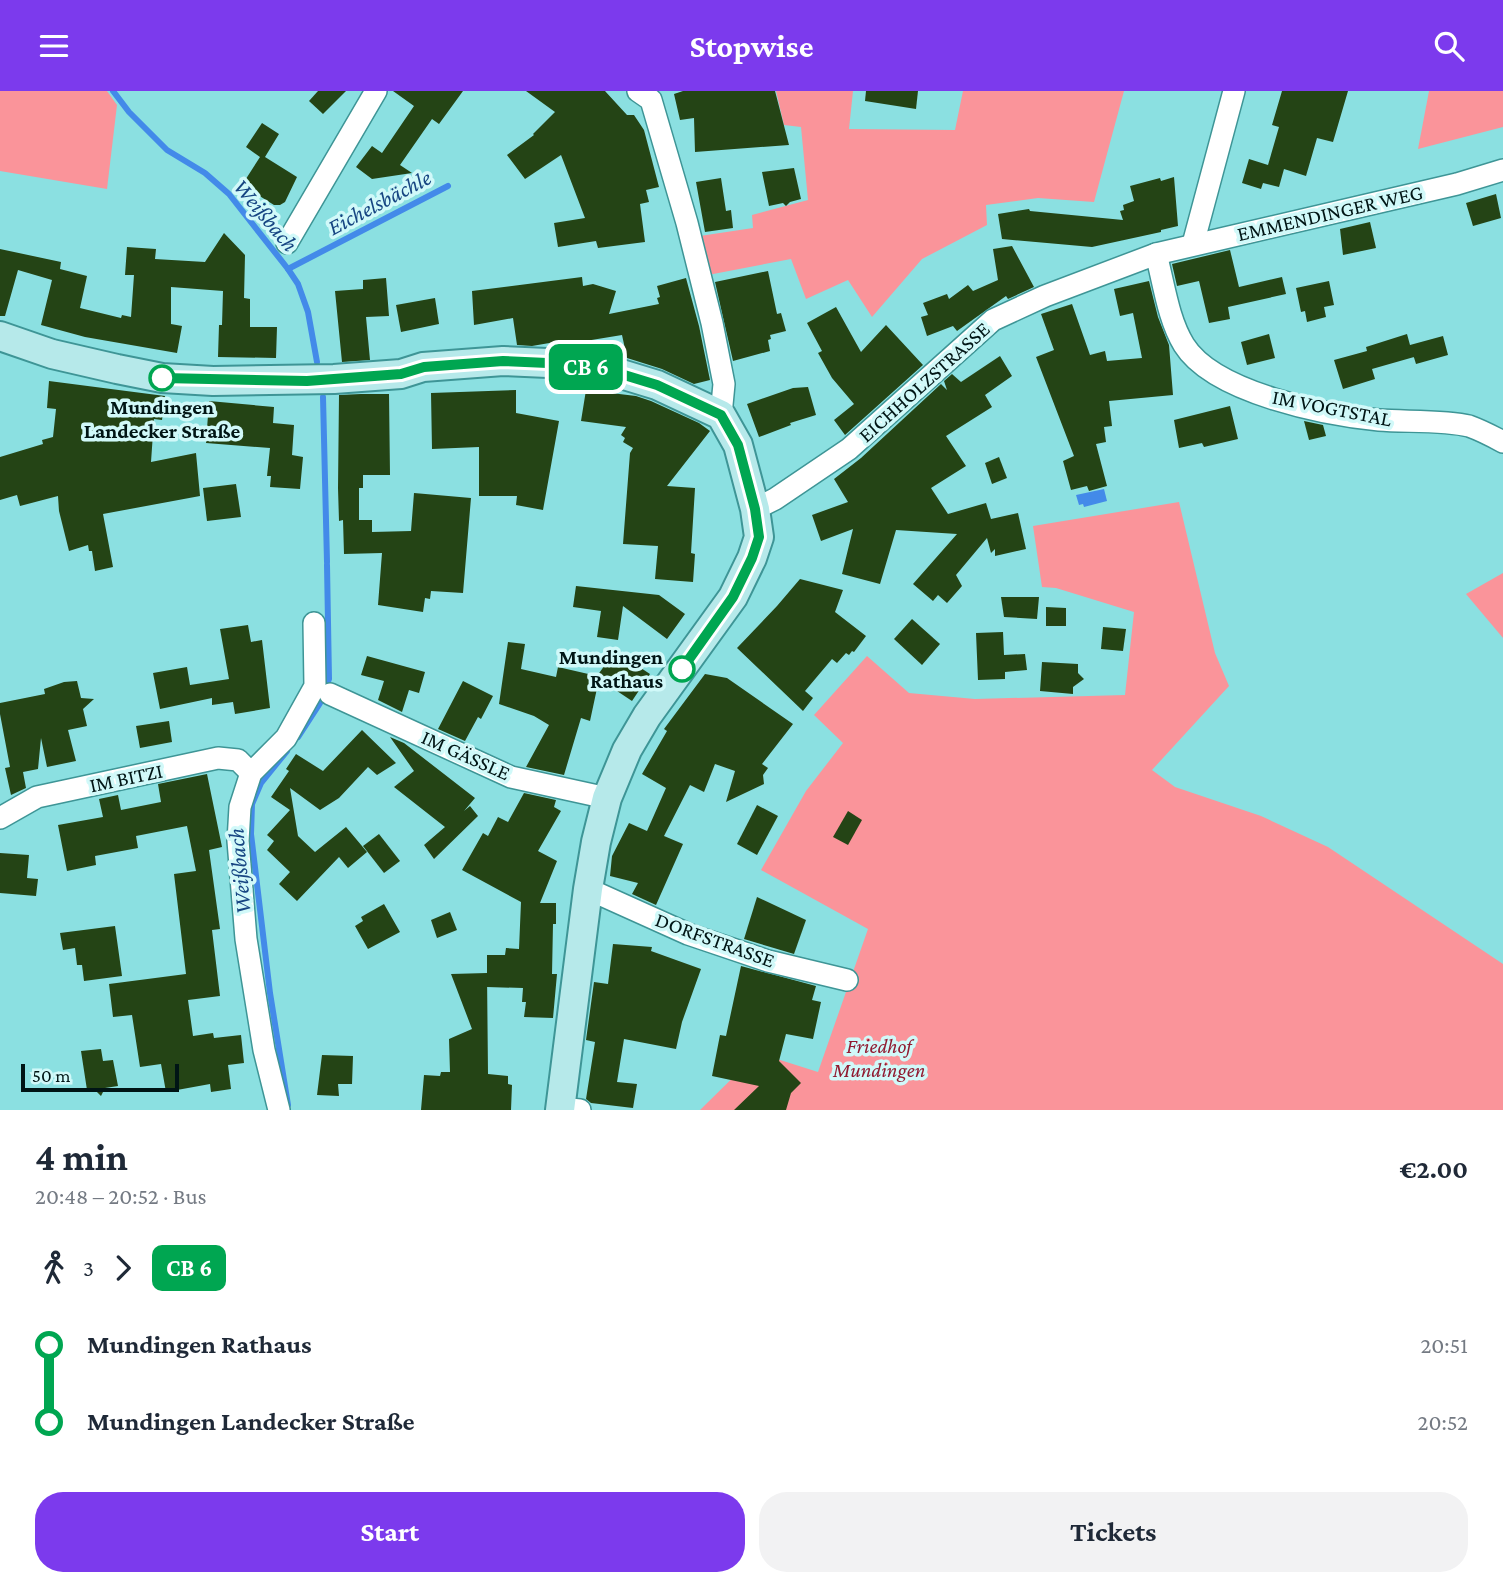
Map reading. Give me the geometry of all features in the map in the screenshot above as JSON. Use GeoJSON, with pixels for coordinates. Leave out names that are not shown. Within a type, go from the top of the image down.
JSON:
{"type":"FeatureCollection","features":[{"type":"Feature","properties":{"kind":"street"},"geometry":{"type":"LineString","coordinates":[[287,243],[376,91]]}},
{"type":"Feature","properties":{"kind":"street"},"geometry":{"type":"LineString","coordinates":[[1193,244],[1234,91]]}},
{"type":"Feature","properties":{"kind":"street"},"geometry":{"type":"LineString","coordinates":[[567,1109],[588,889],[607,798],[627,750],[648,716],[733,597],[759,537],[755,509],[738,445],[721,415],[724,384],[712,323],[687,223],[649,94]]}},
{"type":"Feature","properties":{"kind":"street","name":"EMMENDINGER WEG"},"geometry":{"type":"LineString","coordinates":[[1156,254],[1457,184],[1503,170]]}},
{"type":"Feature","properties":{"kind":"street","name":"IM VOGTSTAL"},"geometry":{"type":"LineString","coordinates":[[1156,254],[1174,323],[1185,347],[1208,369],[1227,381],[1306,407],[1376,419],[1469,426],[1503,442]]}},
{"type":"Feature","properties":{"kind":"street","name":"EICHHOLZSTRASSE"},"geometry":{"type":"LineString","coordinates":[[755,509],[775,499],[849,449],[993,320],[1045,296],[1156,254]]}},
{"type":"Feature","properties":{"kind":"street"},"geometry":{"type":"LineString","coordinates":[[0,336],[52,354],[117,369],[162,378],[214,381],[334,379],[401,374],[424,367],[503,361],[570,364],[621,374],[657,385],[721,415]]}},
{"type":"Feature","properties":{"kind":"street"},"geometry":{"type":"LineString","coordinates":[[279,1110],[264,1050],[242,896],[238,841],[240,807],[251,773],[286,737],[315,686],[314,623]]}},
{"type":"Feature","properties":{"kind":"street","name":"IM GÄSSLE"},"geometry":{"type":"LineString","coordinates":[[330,694],[511,777],[607,798]]}},
{"type":"Feature","properties":{"kind":"street","name":"IM BITZI"},"geometry":{"type":"LineString","coordinates":[[0,818],[37,797],[218,758],[238,759],[251,773]]}},
{"type":"Feature","properties":{"kind":"street","name":"DORFSTRASSE"},"geometry":{"type":"LineString","coordinates":[[588,889],[688,934],[768,961],[847,980]]}},
{"type":"Feature","properties":{"kind":"green space"},"geometry":{"type":"Polygon","coordinates":[[[0,91],[107,91],[117,105],[107,189],[0,171],[0,91]]]}},
{"type":"Feature","properties":{"kind":"green space"},"geometry":{"type":"Polygon","coordinates":[[[776,91],[853,91],[849,129],[955,130],[963,91],[1124,91],[1094,202],[1038,198],[986,205],[987,225],[922,259],[872,317],[848,280],[806,299],[791,259],[708,275],[700,236],[753,228],[752,215],[808,200],[801,127],[784,125],[776,91]]]}},
{"type":"Feature","properties":{"kind":"green space"},"geometry":{"type":"Polygon","coordinates":[[[1429,91],[1503,91],[1503,127],[1418,149],[1429,91]]]}},
{"type":"Feature","properties":{"kind":"green space","name":"Friedhof Mundingen"},"geometry":{"type":"Polygon","coordinates":[[[1179,502],[1215,653],[1229,686],[1152,770],[1175,787],[1261,816],[1328,847],[1503,964],[1503,1110],[700,1110],[758,1053],[818,1072],[868,929],[761,870],[806,791],[843,743],[814,715],[867,656],[909,693],[975,699],[1125,695],[1134,612],[1056,588],[1042,587],[1033,526],[1179,502]]]}},
{"type":"Feature","properties":{"kind":"green space"},"geometry":{"type":"Polygon","coordinates":[[[1503,573],[1503,638],[1466,594],[1503,573]]]}},
{"type":"Feature","properties":{"kind":"water"},"geometry":{"type":"Polygon","coordinates":[[[1104,489],[1107,501],[1084,507],[1083,504],[1079,505],[1076,495],[1104,489]]]}},
{"type":"Feature","properties":{"kind":"building"},"geometry":{"type":"Polygon","coordinates":[[[318,91],[346,91],[323,114],[309,101],[318,91]]]}},
{"type":"Feature","properties":{"kind":"building"},"geometry":{"type":"Polygon","coordinates":[[[393,91],[463,91],[439,124],[432,119],[400,165],[412,173],[372,179],[356,167],[372,146],[382,153],[414,106],[393,91]]]}},
{"type":"Feature","properties":{"kind":"building"},"geometry":{"type":"Polygon","coordinates":[[[526,91],[605,91],[627,115],[634,115],[644,130],[659,187],[646,190],[649,202],[640,204],[645,242],[598,248],[596,241],[558,247],[554,223],[585,218],[561,155],[525,179],[507,155],[534,135],[555,112],[526,91]]]}},
{"type":"Feature","properties":{"kind":"building"},"geometry":{"type":"Polygon","coordinates":[[[683,91],[775,91],[789,145],[695,152],[694,118],[680,120],[674,94],[683,91]]]}},
{"type":"Feature","properties":{"kind":"building"},"geometry":{"type":"Polygon","coordinates":[[[866,91],[918,91],[916,109],[865,101],[866,91]]]}},
{"type":"Feature","properties":{"kind":"building"},"geometry":{"type":"Polygon","coordinates":[[[1282,91],[1348,91],[1333,142],[1317,138],[1306,176],[1284,169],[1279,187],[1263,183],[1261,189],[1242,183],[1249,159],[1268,165],[1279,127],[1272,125],[1282,91]]]}},
{"type":"Feature","properties":{"kind":"building"},"geometry":{"type":"Polygon","coordinates":[[[262,123],[279,134],[265,157],[297,177],[285,202],[280,205],[274,205],[242,185],[260,157],[246,147],[262,123]]]}},
{"type":"Feature","properties":{"kind":"building"},"geometry":{"type":"Polygon","coordinates":[[[794,168],[801,199],[786,206],[783,203],[769,206],[762,172],[794,168]]]}},
{"type":"Feature","properties":{"kind":"building"},"geometry":{"type":"Polygon","coordinates":[[[1174,177],[1178,226],[1092,247],[1002,239],[998,214],[1029,209],[1123,220],[1120,211],[1124,210],[1123,205],[1134,201],[1130,186],[1174,177]]]}},
{"type":"Feature","properties":{"kind":"building"},"geometry":{"type":"Polygon","coordinates":[[[721,178],[726,211],[731,210],[733,228],[705,232],[696,182],[721,178]]]}},
{"type":"Feature","properties":{"kind":"building"},"geometry":{"type":"Polygon","coordinates":[[[1496,194],[1501,218],[1473,226],[1466,203],[1496,194]]]}},
{"type":"Feature","properties":{"kind":"building"},"geometry":{"type":"Polygon","coordinates":[[[1370,222],[1376,248],[1343,255],[1340,229],[1370,222]]]}},
{"type":"Feature","properties":{"kind":"building"},"geometry":{"type":"Polygon","coordinates":[[[224,233],[245,255],[244,298],[250,299],[250,327],[277,327],[276,358],[218,357],[223,291],[171,287],[171,324],[182,326],[177,353],[85,337],[41,325],[52,280],[18,270],[5,316],[0,316],[0,249],[61,262],[60,269],[87,276],[80,308],[121,318],[122,315],[131,317],[134,275],[125,275],[127,247],[156,249],[155,259],[205,262],[224,233]]]}},
{"type":"Feature","properties":{"kind":"building"},"geometry":{"type":"Polygon","coordinates":[[[1012,246],[1034,287],[1008,299],[1006,296],[957,331],[953,326],[927,336],[921,317],[928,315],[923,303],[947,294],[949,299],[968,285],[973,291],[998,280],[993,249],[1012,246]]]}},
{"type":"Feature","properties":{"kind":"building"},"geometry":{"type":"Polygon","coordinates":[[[1230,250],[1239,287],[1282,277],[1286,294],[1228,307],[1230,319],[1209,323],[1199,281],[1177,286],[1172,264],[1230,250]]]}},
{"type":"Feature","properties":{"kind":"building"},"geometry":{"type":"Polygon","coordinates":[[[768,271],[777,314],[781,313],[786,331],[770,335],[770,351],[733,361],[715,282],[768,271]]]}},
{"type":"Feature","properties":{"kind":"building"},"geometry":{"type":"Polygon","coordinates":[[[582,277],[583,286],[593,284],[616,291],[609,314],[659,304],[657,286],[686,278],[710,380],[694,384],[662,369],[627,358],[622,335],[561,345],[561,341],[532,346],[517,345],[513,318],[474,325],[472,291],[582,277]]]}},
{"type":"Feature","properties":{"kind":"building"},"geometry":{"type":"Polygon","coordinates":[[[386,278],[389,316],[366,317],[370,360],[342,362],[335,291],[363,289],[363,280],[386,278]]]}},
{"type":"Feature","properties":{"kind":"building"},"geometry":{"type":"Polygon","coordinates":[[[1149,281],[1158,317],[1169,345],[1173,395],[1109,401],[1112,426],[1104,427],[1106,442],[1096,444],[1107,486],[1089,491],[1087,486],[1071,490],[1063,461],[1074,456],[1036,357],[1054,350],[1041,314],[1072,304],[1090,355],[1105,351],[1107,361],[1142,358],[1133,313],[1120,316],[1114,289],[1149,281]]]}},
{"type":"Feature","properties":{"kind":"building"},"geometry":{"type":"Polygon","coordinates":[[[1329,281],[1334,305],[1324,307],[1326,317],[1307,322],[1305,311],[1301,312],[1296,288],[1329,281]]]}},
{"type":"Feature","properties":{"kind":"building"},"geometry":{"type":"Polygon","coordinates":[[[435,298],[439,324],[401,332],[396,305],[435,298]]]}},
{"type":"Feature","properties":{"kind":"building"},"geometry":{"type":"Polygon","coordinates":[[[836,307],[861,352],[886,325],[923,365],[845,435],[834,420],[854,404],[832,378],[818,353],[822,351],[807,323],[836,307]]]}},
{"type":"Feature","properties":{"kind":"building"},"geometry":{"type":"Polygon","coordinates":[[[1269,334],[1275,358],[1247,365],[1241,342],[1269,334]]]}},
{"type":"Feature","properties":{"kind":"building"},"geometry":{"type":"Polygon","coordinates":[[[1407,334],[1410,345],[1443,336],[1448,355],[1416,364],[1414,357],[1372,369],[1375,379],[1343,389],[1334,360],[1367,351],[1366,347],[1407,334]]]}},
{"type":"Feature","properties":{"kind":"building"},"geometry":{"type":"Polygon","coordinates":[[[1000,356],[1012,376],[985,395],[992,407],[946,436],[966,466],[931,488],[948,514],[986,503],[991,519],[1018,513],[1026,549],[995,556],[995,549],[991,553],[987,538],[956,575],[962,586],[947,603],[938,595],[933,601],[913,584],[957,534],[896,530],[880,584],[842,574],[853,529],[821,541],[812,515],[848,502],[834,479],[861,458],[941,384],[947,390],[944,381],[952,374],[961,382],[1000,356]]]}},
{"type":"Feature","properties":{"kind":"building"},"geometry":{"type":"Polygon","coordinates":[[[49,381],[165,396],[162,420],[154,419],[151,462],[196,453],[200,496],[103,514],[113,567],[95,571],[92,551],[89,551],[88,545],[69,551],[58,496],[20,506],[17,495],[0,500],[0,457],[43,444],[42,440],[53,437],[56,409],[47,408],[49,381]]]}},
{"type":"Feature","properties":{"kind":"building"},"geometry":{"type":"Polygon","coordinates":[[[808,387],[816,415],[759,437],[747,404],[793,388],[808,387]]]}},
{"type":"Feature","properties":{"kind":"building"},"geometry":{"type":"Polygon","coordinates":[[[516,390],[516,413],[559,421],[543,510],[516,505],[517,496],[479,496],[479,447],[432,449],[431,393],[516,390]]]}},
{"type":"Feature","properties":{"kind":"building"},"geometry":{"type":"Polygon","coordinates":[[[586,390],[636,396],[699,423],[710,431],[667,486],[695,488],[691,553],[695,554],[693,582],[655,579],[658,546],[623,544],[630,453],[633,448],[623,442],[625,438],[621,435],[626,427],[581,421],[586,390]]]}},
{"type":"Feature","properties":{"kind":"building"},"geometry":{"type":"Polygon","coordinates":[[[389,394],[390,475],[363,475],[363,488],[359,488],[359,520],[372,520],[372,532],[411,531],[414,493],[471,498],[463,593],[431,591],[430,599],[425,598],[423,612],[378,605],[382,553],[344,554],[343,520],[339,521],[339,395],[389,394]]]}},
{"type":"Feature","properties":{"kind":"building"},"geometry":{"type":"Polygon","coordinates":[[[209,401],[274,407],[273,423],[294,425],[292,455],[303,457],[300,489],[270,487],[271,476],[267,476],[270,448],[206,443],[209,401]]]}},
{"type":"Feature","properties":{"kind":"building"},"geometry":{"type":"Polygon","coordinates":[[[1230,406],[1238,439],[1204,447],[1202,443],[1179,448],[1174,420],[1230,406]]]}},
{"type":"Feature","properties":{"kind":"building"},"geometry":{"type":"Polygon","coordinates":[[[1304,421],[1323,425],[1326,436],[1309,440],[1304,421]]]}},
{"type":"Feature","properties":{"kind":"building"},"geometry":{"type":"Polygon","coordinates":[[[999,457],[1007,478],[992,484],[985,463],[999,457]]]}},
{"type":"Feature","properties":{"kind":"building"},"geometry":{"type":"Polygon","coordinates":[[[236,484],[241,517],[207,521],[203,488],[236,484]]]}},
{"type":"Feature","properties":{"kind":"building"},"geometry":{"type":"Polygon","coordinates":[[[800,579],[843,590],[835,612],[866,636],[854,652],[849,655],[846,653],[837,663],[832,659],[805,691],[813,698],[803,711],[737,648],[800,579]]]}},
{"type":"Feature","properties":{"kind":"building"},"geometry":{"type":"Polygon","coordinates":[[[576,586],[659,595],[685,614],[667,639],[623,606],[618,640],[597,637],[601,611],[573,607],[576,586]]]}},
{"type":"Feature","properties":{"kind":"building"},"geometry":{"type":"Polygon","coordinates":[[[1001,597],[1039,597],[1037,619],[1004,617],[1001,597]]]}},
{"type":"Feature","properties":{"kind":"building"},"geometry":{"type":"Polygon","coordinates":[[[1046,607],[1066,608],[1066,626],[1046,626],[1046,607]]]}},
{"type":"Feature","properties":{"kind":"building"},"geometry":{"type":"Polygon","coordinates":[[[912,619],[940,644],[922,665],[894,639],[912,619]]]}},
{"type":"Feature","properties":{"kind":"building"},"geometry":{"type":"Polygon","coordinates":[[[248,625],[251,642],[262,640],[270,708],[235,714],[233,702],[212,705],[212,698],[160,709],[153,673],[187,667],[190,685],[229,679],[220,629],[248,625]]]}},
{"type":"Feature","properties":{"kind":"building"},"geometry":{"type":"Polygon","coordinates":[[[1103,627],[1126,629],[1123,651],[1101,649],[1103,627]]]}},
{"type":"Feature","properties":{"kind":"building"},"geometry":{"type":"Polygon","coordinates":[[[1003,632],[1004,655],[1025,654],[1027,670],[1005,672],[1005,679],[978,680],[976,633],[1003,632]]]}},
{"type":"Feature","properties":{"kind":"building"},"geometry":{"type":"Polygon","coordinates":[[[508,642],[525,644],[521,669],[556,677],[558,667],[597,676],[615,651],[650,674],[632,701],[599,679],[590,721],[581,718],[564,775],[526,767],[549,725],[534,716],[499,704],[508,642]]]}},
{"type":"Feature","properties":{"kind":"building"},"geometry":{"type":"Polygon","coordinates":[[[367,656],[425,672],[419,693],[409,690],[402,712],[378,700],[384,681],[361,675],[367,656]]]}},
{"type":"Feature","properties":{"kind":"building"},"geometry":{"type":"Polygon","coordinates":[[[1042,662],[1078,664],[1078,673],[1084,679],[1073,687],[1073,694],[1040,691],[1042,662]]]}},
{"type":"Feature","properties":{"kind":"building"},"geometry":{"type":"Polygon","coordinates":[[[705,674],[727,678],[793,724],[762,764],[768,768],[763,775],[764,784],[726,802],[735,771],[715,764],[704,792],[690,785],[664,836],[683,844],[656,905],[632,894],[638,883],[610,876],[612,856],[629,823],[647,831],[666,788],[642,774],[667,731],[664,729],[705,674]]]}},
{"type":"Feature","properties":{"kind":"building"},"geometry":{"type":"Polygon","coordinates":[[[77,681],[81,698],[94,699],[83,709],[87,726],[68,730],[76,761],[47,767],[41,738],[38,769],[23,772],[26,788],[11,795],[5,768],[10,767],[0,703],[45,694],[44,689],[77,681]]]}},
{"type":"Feature","properties":{"kind":"building"},"geometry":{"type":"Polygon","coordinates":[[[463,681],[493,696],[465,741],[438,729],[463,681]]]}},
{"type":"Feature","properties":{"kind":"building"},"geometry":{"type":"Polygon","coordinates":[[[169,721],[172,742],[140,748],[136,726],[169,721]]]}},
{"type":"Feature","properties":{"kind":"building"},"geometry":{"type":"Polygon","coordinates":[[[362,730],[396,763],[377,775],[368,767],[339,798],[320,810],[290,788],[298,836],[315,852],[346,827],[367,852],[348,868],[339,857],[297,901],[279,884],[290,872],[267,850],[274,841],[267,835],[290,810],[271,797],[289,771],[286,769],[296,754],[323,771],[362,730]]]}},
{"type":"Feature","properties":{"kind":"building"},"geometry":{"type":"Polygon","coordinates":[[[390,737],[404,743],[475,798],[464,811],[470,806],[478,816],[434,859],[424,845],[445,827],[394,787],[414,771],[390,737]]]}},
{"type":"Feature","properties":{"kind":"building"},"geometry":{"type":"Polygon","coordinates":[[[207,774],[222,847],[209,850],[220,929],[212,930],[220,996],[188,1000],[193,1036],[213,1033],[214,1038],[241,1035],[244,1063],[228,1065],[231,1089],[211,1092],[210,1084],[166,1092],[161,1064],[140,1067],[132,1015],[113,1017],[109,984],[186,974],[174,874],[196,871],[187,826],[136,836],[138,848],[95,856],[96,865],[67,871],[58,825],[103,817],[99,799],[118,795],[121,810],[161,802],[158,784],[207,774]]]}},
{"type":"Feature","properties":{"kind":"building"},"geometry":{"type":"Polygon","coordinates":[[[524,793],[556,800],[554,807],[561,811],[538,851],[557,861],[540,903],[556,903],[552,974],[557,974],[553,1018],[524,1017],[526,1002],[522,1002],[523,988],[487,987],[487,955],[505,955],[506,948],[519,949],[521,902],[462,870],[483,833],[488,836],[498,817],[508,822],[524,793]]]}},
{"type":"Feature","properties":{"kind":"building"},"geometry":{"type":"Polygon","coordinates":[[[757,805],[778,816],[757,855],[737,844],[757,805]]]}},
{"type":"Feature","properties":{"kind":"building"},"geometry":{"type":"Polygon","coordinates":[[[848,811],[862,820],[848,845],[833,837],[848,811]]]}},
{"type":"Feature","properties":{"kind":"building"},"geometry":{"type":"Polygon","coordinates":[[[379,834],[400,861],[384,873],[363,846],[379,834]]]}},
{"type":"Feature","properties":{"kind":"building"},"geometry":{"type":"Polygon","coordinates":[[[0,853],[29,855],[27,878],[38,879],[36,896],[0,893],[0,853]]]}},
{"type":"Feature","properties":{"kind":"building"},"geometry":{"type":"Polygon","coordinates":[[[757,897],[806,920],[794,954],[744,939],[757,897]]]}},
{"type":"Feature","properties":{"kind":"building"},"geometry":{"type":"Polygon","coordinates":[[[384,904],[400,932],[368,949],[355,926],[363,921],[361,917],[384,904]]]}},
{"type":"Feature","properties":{"kind":"building"},"geometry":{"type":"Polygon","coordinates":[[[450,912],[457,930],[437,938],[431,920],[450,912]]]}},
{"type":"Feature","properties":{"kind":"building"},"geometry":{"type":"Polygon","coordinates":[[[115,926],[122,976],[84,981],[82,965],[77,965],[75,948],[63,950],[60,933],[115,926]]]}},
{"type":"Feature","properties":{"kind":"building"},"geometry":{"type":"Polygon","coordinates":[[[613,944],[652,947],[651,951],[701,969],[682,1022],[676,1049],[624,1039],[617,1082],[637,1084],[633,1108],[591,1103],[586,1099],[595,1042],[586,1040],[594,982],[608,984],[613,944]]]}},
{"type":"Feature","properties":{"kind":"building"},"geometry":{"type":"Polygon","coordinates":[[[741,966],[816,986],[812,1000],[821,1002],[813,1039],[786,1034],[779,1061],[801,1083],[791,1093],[786,1110],[734,1110],[759,1086],[712,1076],[720,1035],[726,1036],[741,966]]]}},
{"type":"Feature","properties":{"kind":"building"},"geometry":{"type":"Polygon","coordinates":[[[487,973],[488,1074],[508,1076],[508,1084],[512,1085],[511,1110],[421,1110],[424,1075],[440,1076],[441,1072],[450,1072],[449,1039],[472,1029],[451,974],[487,973]]]}},
{"type":"Feature","properties":{"kind":"building"},"geometry":{"type":"Polygon","coordinates":[[[101,1049],[103,1061],[113,1060],[118,1086],[105,1088],[101,1096],[95,1090],[87,1090],[81,1051],[101,1049]]]}},
{"type":"Feature","properties":{"kind":"building"},"geometry":{"type":"Polygon","coordinates":[[[322,1055],[353,1056],[352,1084],[338,1084],[339,1096],[317,1095],[322,1055]]]}},
{"type":"Feature","properties":{"kind":"waterway","name":"Weißbach"},"geometry":{"type":"LineString","coordinates":[[113,91],[129,112],[167,150],[205,173],[229,194],[288,269],[298,284],[308,312],[317,362]]}},
{"type":"Feature","properties":{"kind":"waterway","name":"Eichelsbächle"},"geometry":{"type":"LineString","coordinates":[[288,269],[448,186]]}},
{"type":"Feature","properties":{"kind":"waterway","name":"Weißbach"},"geometry":{"type":"LineString","coordinates":[[323,397],[327,562]]}},
{"type":"Feature","properties":{"kind":"waterway","name":"Weißbach"},"geometry":{"type":"LineString","coordinates":[[298,737],[320,703],[329,679],[327,565]]}},
{"type":"Feature","properties":{"kind":"waterway","name":"Weißbach"},"geometry":{"type":"LineString","coordinates":[[287,751],[261,783],[252,804],[251,834],[270,993],[288,1105]]}},
{"type":"Feature","properties":{"kind":"bus line"},"geometry":{"type":"LineString","coordinates":[[162,378],[307,381],[401,374],[424,367],[503,361],[570,364],[621,374],[657,385],[721,415],[738,445],[755,509],[759,537],[733,597],[682,669]]}},
{"type":"Feature","properties":{"kind":"place","name":"Mundingen Landecker Straße"},"geometry":{"type":"Point","coordinates":[162,378]}},
{"type":"Feature","properties":{"kind":"place","name":"Mundingen Rathaus"},"geometry":{"type":"Point","coordinates":[682,669]}}]}
